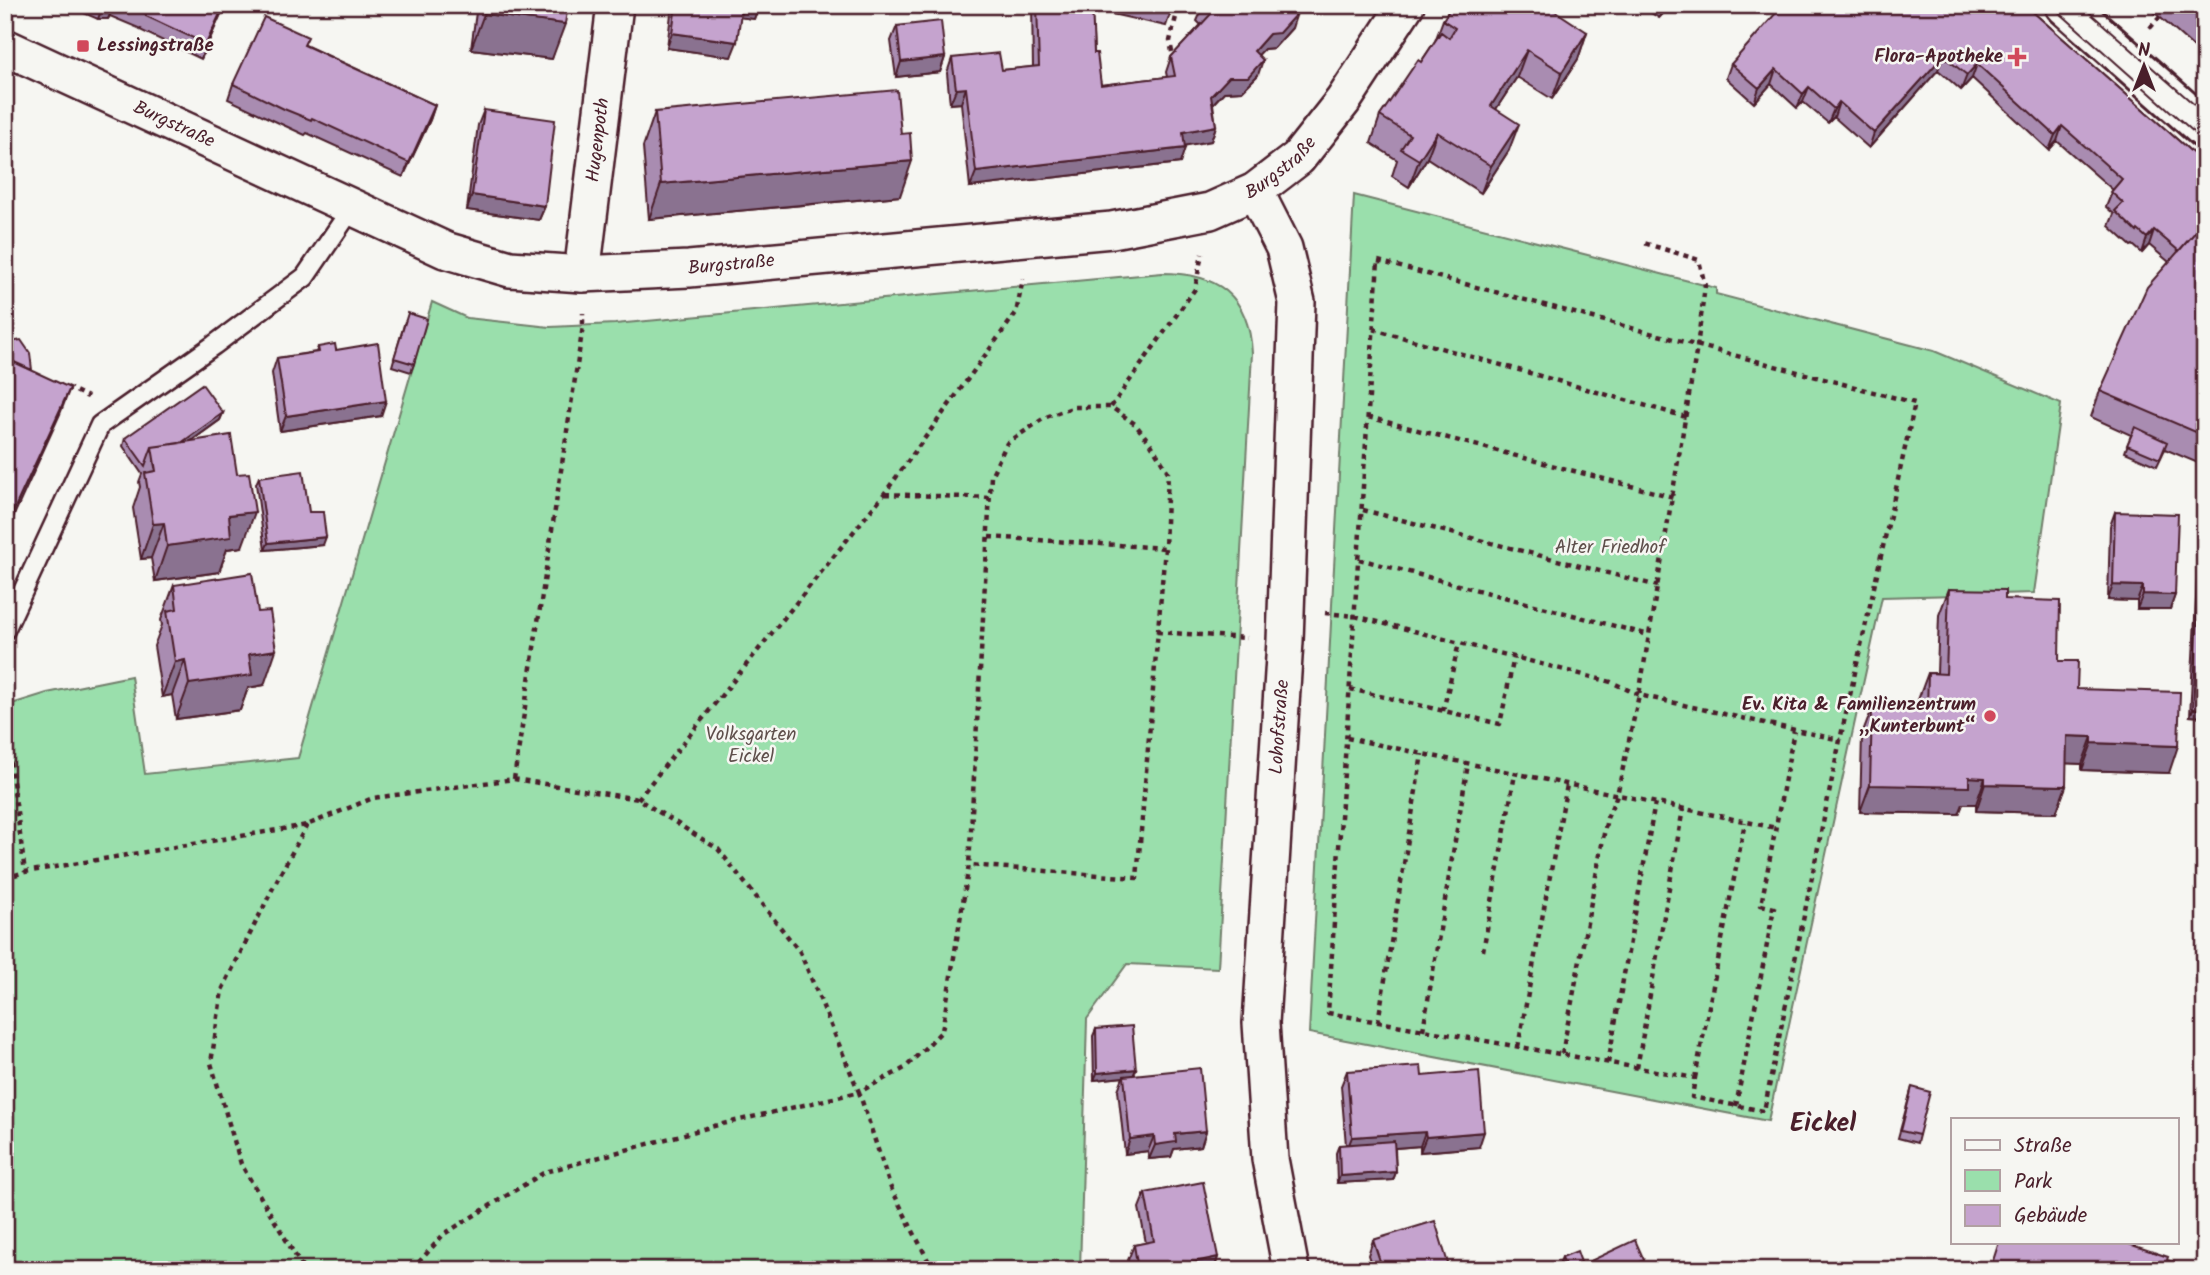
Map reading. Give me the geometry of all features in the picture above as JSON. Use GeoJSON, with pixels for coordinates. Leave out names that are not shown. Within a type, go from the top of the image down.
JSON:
{"type":"FeatureCollection","features":[{"type":"Feature","properties":{"kind":"street","name":"Hugenpoth"},"geometry":{"type":"LineString","coordinates":[[582,274],[615,5]]}},
{"type":"Feature","properties":{"kind":"street","name":"Burgstraße"},"geometry":{"type":"LineString","coordinates":[[5,47],[445,250],[510,269],[582,274],[689,269],[1112,230],[1210,212],[1255,191],[1298,158],[1343,101],[1406,5]]}},
{"type":"Feature","properties":{"kind":"street"},"geometry":{"type":"LineString","coordinates":[[2065,5],[2205,129]]}},
{"type":"Feature","properties":{"kind":"street","name":"Lohofstraße"},"geometry":{"type":"LineString","coordinates":[[1255,191],[1284,248],[1297,302],[1286,625],[1261,1023],[1270,1159],[1291,1270]]}},
{"type":"Feature","properties":{"kind":"lane"},"geometry":{"type":"LineString","coordinates":[[5,630],[100,425],[305,277],[352,208]]}},
{"type":"Feature","properties":{"kind":"path"},"geometry":{"type":"LineString","coordinates":[[1172,52],[1170,41],[1179,5]]}},
{"type":"Feature","properties":{"kind":"path"},"geometry":{"type":"LineString","coordinates":[[1111,407],[1195,289],[1210,212]]}},
{"type":"Feature","properties":{"kind":"path"},"geometry":{"type":"LineString","coordinates":[[638,799],[884,494],[1016,313],[1032,237]]}},
{"type":"Feature","properties":{"kind":"path"},"geometry":{"type":"LineString","coordinates":[[1562,1054],[1607,818],[1617,795],[1639,695],[1698,347],[1705,286],[1699,260],[1641,242]]}},
{"type":"Feature","properties":{"kind":"path"},"geometry":{"type":"LineString","coordinates":[[1695,1078],[1328,1013],[1363,510],[1377,261],[1915,403],[1840,740],[1764,1111],[1692,1097],[1745,822]]}},
{"type":"Feature","properties":{"kind":"path"},"geometry":{"type":"LineString","coordinates":[[514,779],[583,326],[582,274]]}},
{"type":"Feature","properties":{"kind":"path"},"geometry":{"type":"LineString","coordinates":[[1373,329],[1686,417]]}},
{"type":"Feature","properties":{"kind":"path"},"geometry":{"type":"LineString","coordinates":[[63,385],[121,412]]}},
{"type":"Feature","properties":{"kind":"path"},"geometry":{"type":"LineString","coordinates":[[412,1270],[444,1234],[545,1172],[714,1126],[859,1092],[905,1068],[942,1031],[969,865],[991,476],[1007,443],[1046,417],[1075,407],[1111,407],[1135,424],[1168,472],[1165,548],[1137,878],[969,865]]}},
{"type":"Feature","properties":{"kind":"path"},"geometry":{"type":"LineString","coordinates":[[1368,417],[1672,497]]}},
{"type":"Feature","properties":{"kind":"path"},"geometry":{"type":"LineString","coordinates":[[884,494],[990,498]]}},
{"type":"Feature","properties":{"kind":"path"},"geometry":{"type":"LineString","coordinates":[[1363,510],[1658,586]]}},
{"type":"Feature","properties":{"kind":"path"},"geometry":{"type":"LineString","coordinates":[[989,537],[1165,548]]}},
{"type":"Feature","properties":{"kind":"path"},"geometry":{"type":"LineString","coordinates":[[1359,559],[1649,635]]}},
{"type":"Feature","properties":{"kind":"path"},"geometry":{"type":"LineString","coordinates":[[1157,632],[1286,625],[1355,616],[1611,682],[1639,695],[1840,740]]}},
{"type":"Feature","properties":{"kind":"path"},"geometry":{"type":"LineString","coordinates":[[1443,710],[1459,643]]}},
{"type":"Feature","properties":{"kind":"path"},"geometry":{"type":"LineString","coordinates":[[1350,689],[1500,724],[1514,657]]}},
{"type":"Feature","properties":{"kind":"path"},"geometry":{"type":"LineString","coordinates":[[5,722],[25,872]]}},
{"type":"Feature","properties":{"kind":"path"},"geometry":{"type":"LineString","coordinates":[[1736,1105],[1774,908],[1760,905],[1794,731]]}},
{"type":"Feature","properties":{"kind":"path"},"geometry":{"type":"LineString","coordinates":[[1347,738],[1776,828]]}},
{"type":"Feature","properties":{"kind":"path"},"geometry":{"type":"LineString","coordinates":[[1378,1022],[1422,754]]}},
{"type":"Feature","properties":{"kind":"path"},"geometry":{"type":"LineString","coordinates":[[1423,1030],[1468,764]]}},
{"type":"Feature","properties":{"kind":"path"},"geometry":{"type":"LineString","coordinates":[[1483,951],[1515,774]]}},
{"type":"Feature","properties":{"kind":"path"},"geometry":{"type":"LineString","coordinates":[[5,878],[25,872],[307,825],[373,798],[514,779],[638,799],[718,849],[800,952],[859,1092],[890,1185],[933,1270]]}},
{"type":"Feature","properties":{"kind":"path"},"geometry":{"type":"LineString","coordinates":[[1518,1046],[1567,785]]}},
{"type":"Feature","properties":{"kind":"path"},"geometry":{"type":"LineString","coordinates":[[1608,1063],[1655,803]]}},
{"type":"Feature","properties":{"kind":"path"},"geometry":{"type":"LineString","coordinates":[[1637,1068],[1683,809]]}},
{"type":"Feature","properties":{"kind":"path"},"geometry":{"type":"LineString","coordinates":[[307,825],[222,990],[212,1063],[240,1164],[301,1265],[308,1270]]}},
{"type":"Feature","properties":{"kind":"green space","name":"Alter Friedhof"},"geometry":{"type":"Polygon","coordinates":[[[1354,195],[1716,288],[1716,294],[1934,351],[2061,404],[2034,593],[1882,597],[1768,1121],[1309,1033],[1354,195]]]}},
{"type":"Feature","properties":{"kind":"green space","name":"Volksgarten Eickel"},"geometry":{"type":"Polygon","coordinates":[[[1162,273],[1199,277],[1226,291],[1237,302],[1244,316],[1250,333],[1252,353],[1218,968],[1127,964],[1087,1019],[1080,1270],[5,1270],[5,706],[47,693],[131,676],[145,774],[298,758],[432,302],[467,318],[550,327],[615,324],[1162,273]]]}},
{"type":"Feature","properties":{"kind":"building"},"geometry":{"type":"Polygon","coordinates":[[[125,5],[224,5],[206,44],[125,5]]]}},
{"type":"Feature","properties":{"kind":"building"},"geometry":{"type":"Polygon","coordinates":[[[485,5],[568,5],[565,24],[484,14],[485,5]]]}},
{"type":"Feature","properties":{"kind":"building"},"geometry":{"type":"Polygon","coordinates":[[[676,5],[742,5],[737,42],[672,33],[676,5]]]}},
{"type":"Feature","properties":{"kind":"building"},"geometry":{"type":"Polygon","coordinates":[[[1037,5],[1092,5],[1094,53],[1097,53],[1101,85],[1175,76],[1171,57],[1211,14],[1204,5],[1291,5],[1297,13],[1279,33],[1269,34],[1254,51],[1263,60],[1248,77],[1229,77],[1211,96],[1216,126],[1183,132],[1185,148],[976,172],[966,88],[956,89],[952,58],[999,53],[1002,70],[1039,66],[1037,5]]]}},
{"type":"Feature","properties":{"kind":"building"},"geometry":{"type":"Polygon","coordinates":[[[1145,5],[1173,5],[1171,11],[1145,5]]]}},
{"type":"Feature","properties":{"kind":"building"},"geometry":{"type":"Polygon","coordinates":[[[1452,5],[1546,5],[1587,32],[1562,72],[1527,50],[1491,106],[1519,124],[1491,166],[1437,132],[1419,160],[1401,149],[1410,135],[1380,116],[1418,60],[1421,62],[1441,32],[1449,38],[1455,28],[1443,20],[1452,5]]]}},
{"type":"Feature","properties":{"kind":"building"},"geometry":{"type":"Polygon","coordinates":[[[1654,5],[1667,5],[1662,10],[1654,5]]]}},
{"type":"Feature","properties":{"kind":"building"},"geometry":{"type":"Polygon","coordinates":[[[1783,5],[2025,5],[2205,164],[2205,221],[2179,251],[2154,230],[2147,238],[2138,230],[2137,232],[2115,211],[2123,203],[2111,192],[2122,179],[2062,126],[2055,135],[1977,64],[1967,75],[1943,56],[1874,133],[1839,102],[1834,109],[1809,87],[1803,94],[1776,69],[1759,88],[1731,64],[1783,5]]]}},
{"type":"Feature","properties":{"kind":"building"},"geometry":{"type":"Polygon","coordinates":[[[264,17],[308,37],[304,45],[435,105],[409,163],[233,84],[264,17]]]}},
{"type":"Feature","properties":{"kind":"building"},"geometry":{"type":"Polygon","coordinates":[[[941,21],[945,57],[901,62],[897,26],[941,21]]]}},
{"type":"Feature","properties":{"kind":"building"},"geometry":{"type":"Polygon","coordinates":[[[897,90],[901,134],[910,133],[912,161],[661,184],[655,112],[897,90]]]}},
{"type":"Feature","properties":{"kind":"building"},"geometry":{"type":"Polygon","coordinates":[[[484,110],[555,120],[545,206],[472,195],[484,110]]]}},
{"type":"Feature","properties":{"kind":"building"},"geometry":{"type":"Polygon","coordinates":[[[2205,221],[2205,436],[2100,391],[2147,287],[2205,221]]]}},
{"type":"Feature","properties":{"kind":"building"},"geometry":{"type":"Polygon","coordinates":[[[408,313],[427,319],[414,364],[394,358],[408,313]]]}},
{"type":"Feature","properties":{"kind":"building"},"geometry":{"type":"Polygon","coordinates":[[[21,340],[30,353],[32,370],[5,358],[5,343],[21,340]]]}},
{"type":"Feature","properties":{"kind":"building"},"geometry":{"type":"Polygon","coordinates":[[[378,343],[386,401],[286,416],[277,358],[319,352],[318,347],[335,344],[336,350],[378,343]]]}},
{"type":"Feature","properties":{"kind":"building"},"geometry":{"type":"Polygon","coordinates":[[[5,358],[70,388],[5,529],[5,358]]]}},
{"type":"Feature","properties":{"kind":"building"},"geometry":{"type":"Polygon","coordinates":[[[202,384],[223,413],[181,443],[152,447],[145,466],[125,438],[202,384]]]}},
{"type":"Feature","properties":{"kind":"building"},"geometry":{"type":"Polygon","coordinates":[[[2135,427],[2167,442],[2160,459],[2127,445],[2135,427]]]}},
{"type":"Feature","properties":{"kind":"building"},"geometry":{"type":"Polygon","coordinates":[[[231,435],[237,474],[249,473],[255,512],[229,515],[231,537],[167,546],[164,523],[153,524],[145,473],[156,471],[152,447],[231,435]]]}},
{"type":"Feature","properties":{"kind":"building"},"geometry":{"type":"Polygon","coordinates":[[[303,471],[309,512],[323,512],[326,537],[268,543],[259,477],[303,471]]]}},
{"type":"Feature","properties":{"kind":"building"},"geometry":{"type":"Polygon","coordinates":[[[2204,493],[2205,709],[2193,709],[2204,493]]]}},
{"type":"Feature","properties":{"kind":"building"},"geometry":{"type":"Polygon","coordinates":[[[2115,512],[2178,514],[2175,595],[2143,594],[2143,586],[2113,585],[2115,512]]]}},
{"type":"Feature","properties":{"kind":"building"},"geometry":{"type":"Polygon","coordinates":[[[252,573],[258,612],[270,611],[276,650],[249,654],[252,675],[189,684],[185,660],[175,662],[167,611],[177,609],[174,585],[252,573]]]}},
{"type":"Feature","properties":{"kind":"building"},"geometry":{"type":"Polygon","coordinates":[[[1949,589],[2005,590],[2005,599],[2060,601],[2059,661],[2078,661],[2077,689],[2180,692],[2178,746],[2092,743],[2092,737],[2067,736],[2066,786],[1985,784],[1985,778],[1969,777],[1969,787],[1870,785],[1872,709],[1927,710],[1928,673],[1946,674],[1949,589]]]}},
{"type":"Feature","properties":{"kind":"building"},"geometry":{"type":"Polygon","coordinates":[[[1132,1026],[1136,1069],[1097,1073],[1096,1029],[1132,1026]]]}},
{"type":"Feature","properties":{"kind":"building"},"geometry":{"type":"Polygon","coordinates":[[[1421,1066],[1422,1076],[1479,1071],[1484,1132],[1426,1137],[1425,1132],[1352,1137],[1347,1071],[1421,1066]]]}},
{"type":"Feature","properties":{"kind":"building"},"geometry":{"type":"Polygon","coordinates":[[[1200,1068],[1206,1131],[1175,1134],[1176,1142],[1155,1145],[1154,1136],[1130,1139],[1124,1076],[1200,1068]]]}},
{"type":"Feature","properties":{"kind":"building"},"geometry":{"type":"Polygon","coordinates":[[[1912,1087],[1930,1092],[1919,1135],[1901,1131],[1912,1087]]]}},
{"type":"Feature","properties":{"kind":"building"},"geometry":{"type":"Polygon","coordinates":[[[1394,1141],[1396,1172],[1340,1176],[1339,1145],[1394,1141]]]}},
{"type":"Feature","properties":{"kind":"building"},"geometry":{"type":"Polygon","coordinates":[[[1203,1182],[1218,1257],[1157,1270],[1138,1270],[1134,1245],[1154,1241],[1145,1193],[1203,1182]]]}},
{"type":"Feature","properties":{"kind":"building"},"geometry":{"type":"Polygon","coordinates":[[[1435,1221],[1450,1270],[1383,1270],[1373,1240],[1435,1221]]]}},
{"type":"Feature","properties":{"kind":"building"},"geometry":{"type":"Polygon","coordinates":[[[1635,1240],[1644,1260],[1630,1268],[1631,1270],[1584,1270],[1582,1265],[1635,1240]]]}},
{"type":"Feature","properties":{"kind":"building"},"geometry":{"type":"Polygon","coordinates":[[[1998,1244],[2129,1244],[2168,1257],[2167,1260],[2195,1270],[1990,1270],[1998,1244]]]}},
{"type":"Feature","properties":{"kind":"building"},"geometry":{"type":"Polygon","coordinates":[[[1577,1251],[1582,1265],[1580,1270],[1567,1270],[1562,1257],[1577,1251]]]}},
{"type":"Feature","properties":{"kind":"tram line"},"geometry":{"type":"LineString","coordinates":[[2051,5],[2205,142]]}},
{"type":"Feature","properties":{"kind":"tram line"},"geometry":{"type":"LineString","coordinates":[[2081,5],[2205,114]]}},
{"type":"Feature","properties":{"kind":"place","name":"Lessingstraße"},"geometry":{"type":"Point","coordinates":[83,46]}},
{"type":"Feature","properties":{"kind":"place","name":"Flora-Apotheke"},"geometry":{"type":"Point","coordinates":[2017,57]}},
{"type":"Feature","properties":{"kind":"place","name":"Ev. Kita & Familienzentrum „Kunterbunt“"},"geometry":{"type":"Point","coordinates":[1990,716]}},
{"type":"Feature","properties":{"kind":"district","name":"Eickel"},"geometry":{"type":"Point","coordinates":[1823,1124]}}]}
